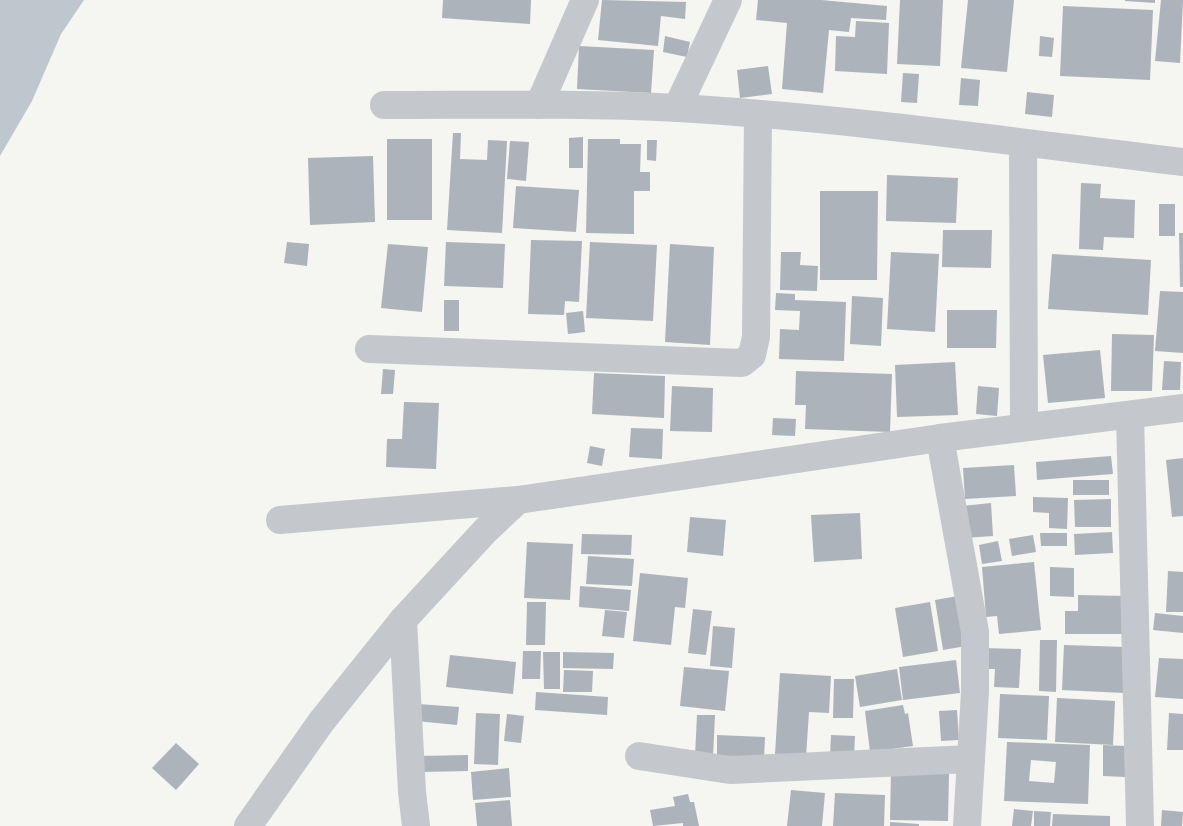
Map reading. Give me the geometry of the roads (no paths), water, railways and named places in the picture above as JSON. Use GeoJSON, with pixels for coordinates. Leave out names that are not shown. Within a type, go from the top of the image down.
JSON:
{"type":"FeatureCollection","features":[{"type":"Feature","properties":{"kind":"street"},"geometry":{"type":"LineString","coordinates":[[539,104],[585,0]]}},
{"type":"Feature","properties":{"kind":"street"},"geometry":{"type":"LineString","coordinates":[[677,108],[728,0]]}},
{"type":"Feature","properties":{"kind":"street"},"geometry":{"type":"LineString","coordinates":[[384,105],[539,104],[677,108],[758,114],[1023,142],[1183,162]]}},
{"type":"Feature","properties":{"kind":"street"},"geometry":{"type":"LineString","coordinates":[[369,349],[742,364],[752,355],[756,337],[758,114]]}},
{"type":"Feature","properties":{"kind":"street"},"geometry":{"type":"LineString","coordinates":[[1023,142],[1024,428]]}},
{"type":"Feature","properties":{"kind":"street"},"geometry":{"type":"LineString","coordinates":[[280,520],[518,500],[940,438],[1183,408]]}},
{"type":"Feature","properties":{"kind":"street"},"geometry":{"type":"LineString","coordinates":[[1130,415],[1140,826]]}},
{"type":"Feature","properties":{"kind":"street"},"geometry":{"type":"LineString","coordinates":[[940,438],[975,632],[975,692],[967,826]]}},
{"type":"Feature","properties":{"kind":"street"},"geometry":{"type":"LineString","coordinates":[[248,826],[321,722],[403,620],[485,531],[518,500]]}},
{"type":"Feature","properties":{"kind":"street"},"geometry":{"type":"LineString","coordinates":[[403,620],[412,792],[416,826]]}},
{"type":"Feature","properties":{"kind":"street"},"geometry":{"type":"LineString","coordinates":[[639,756],[730,770],[971,759]]}}]}
